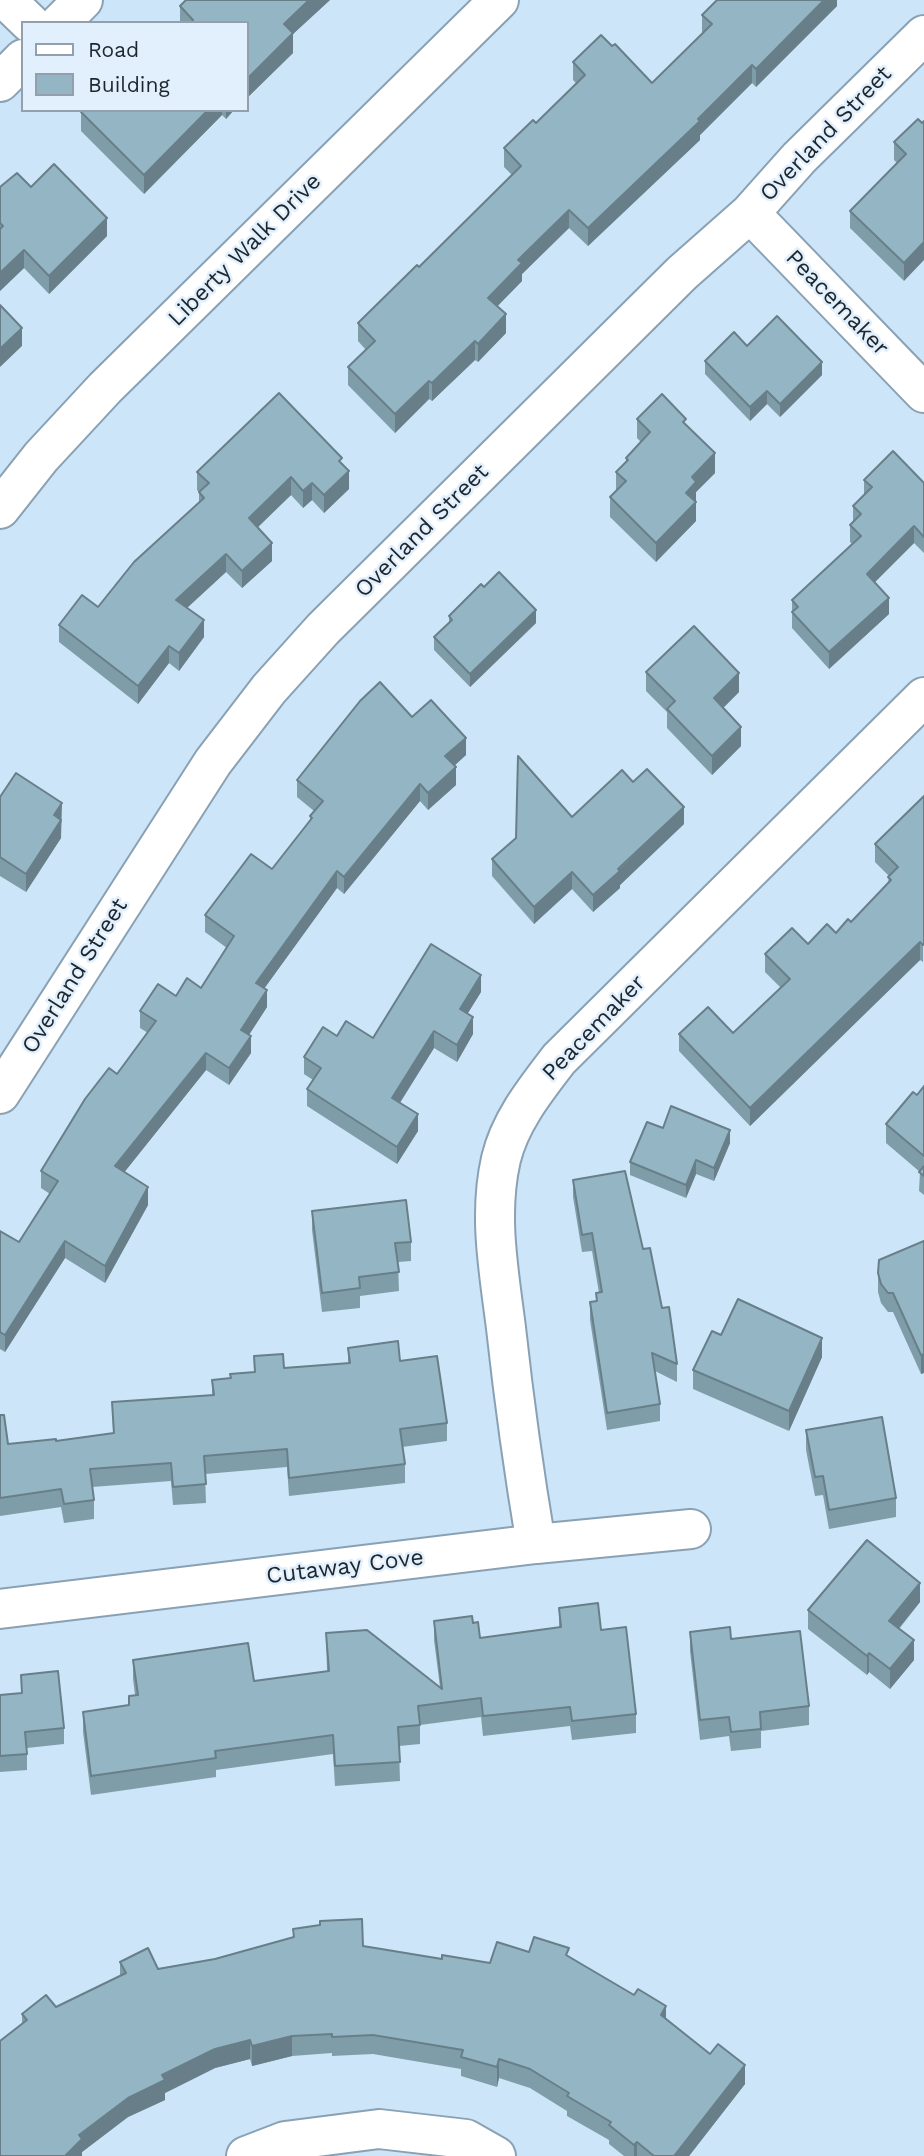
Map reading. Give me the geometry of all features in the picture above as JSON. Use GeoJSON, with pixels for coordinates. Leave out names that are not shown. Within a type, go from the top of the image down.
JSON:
{"type":"FeatureCollection","features":[{"type":"Feature","properties":{"kind":"street"},"geometry":{"type":"LineString","coordinates":[[6,0],[28,21]]}},
{"type":"Feature","properties":{"kind":"street"},"geometry":{"type":"LineString","coordinates":[[62,21],[83,0]]}},
{"type":"Feature","properties":{"kind":"street","name":"Liberty Walk Drive"},"geometry":{"type":"LineString","coordinates":[[0,509],[41,457],[105,388],[499,0]]}},
{"type":"Feature","properties":{"kind":"street","name":"Overland Street"},"geometry":{"type":"LineString","coordinates":[[0,1094],[213,762],[269,689],[323,629],[682,273],[750,213],[799,158],[924,35]]}},
{"type":"Feature","properties":{"kind":"street"},"geometry":{"type":"LineString","coordinates":[[0,82],[21,61]]}},
{"type":"Feature","properties":{"kind":"street","name":"Peacemaker"},"geometry":{"type":"LineString","coordinates":[[750,213],[924,393]]}},
{"type":"Feature","properties":{"kind":"street","name":"Peacemaker"},"geometry":{"type":"LineString","coordinates":[[536,1544],[521,1456],[496,1249],[494,1204],[507,1139],[530,1096],[559,1059],[924,697]]}},
{"type":"Feature","properties":{"kind":"street","name":"Cutaway Cove"},"geometry":{"type":"LineString","coordinates":[[0,1609],[536,1544],[691,1529]]}},
{"type":"Feature","properties":{"kind":"street"},"geometry":{"type":"LineString","coordinates":[[246,2156],[285,2141],[379,2129],[466,2139],[496,2156]]}},
{"type":"Feature","properties":{"kind":"building"},"geometry":{"type":"Polygon","coordinates":[[[186,0],[309,0],[284,24],[293,33],[248,78],[248,21],[192,21],[180,6],[186,0]]]}},
{"type":"Feature","properties":{"kind":"building"},"geometry":{"type":"Polygon","coordinates":[[[717,0],[824,0],[756,69],[752,65],[698,119],[700,121],[588,228],[569,210],[518,260],[522,263],[488,298],[506,314],[478,344],[475,341],[395,414],[348,367],[375,341],[358,323],[521,166],[504,148],[533,120],[536,123],[585,75],[573,62],[601,35],[612,46],[615,44],[652,83],[712,24],[702,15],[717,0]]]}},
{"type":"Feature","properties":{"kind":"building"},"geometry":{"type":"Polygon","coordinates":[[[81,112],[206,112],[144,175],[81,112]]]}},
{"type":"Feature","properties":{"kind":"building"},"geometry":{"type":"Polygon","coordinates":[[[918,119],[922,123],[924,121],[924,242],[904,263],[850,211],[906,154],[894,142],[918,119]]]}},
{"type":"Feature","properties":{"kind":"building"},"geometry":{"type":"Polygon","coordinates":[[[54,164],[107,218],[49,276],[24,250],[0,273],[0,229],[3,226],[0,223],[0,187],[17,173],[31,187],[54,164]]]}},
{"type":"Feature","properties":{"kind":"building"},"geometry":{"type":"Polygon","coordinates":[[[0,305],[22,328],[0,349],[0,305]]]}},
{"type":"Feature","properties":{"kind":"building"},"geometry":{"type":"Polygon","coordinates":[[[777,316],[822,362],[780,404],[767,391],[750,407],[705,361],[734,332],[747,346],[777,316]]]}},
{"type":"Feature","properties":{"kind":"building"},"geometry":{"type":"Polygon","coordinates":[[[279,393],[342,458],[339,461],[349,471],[324,495],[312,483],[303,491],[291,477],[249,518],[272,543],[242,571],[226,554],[176,600],[204,620],[179,653],[169,646],[138,686],[59,625],[82,595],[98,607],[134,562],[204,498],[199,492],[209,483],[197,472],[279,393]]]}},
{"type":"Feature","properties":{"kind":"building"},"geometry":{"type":"Polygon","coordinates":[[[662,394],[686,419],[683,422],[715,453],[692,477],[696,482],[686,493],[696,502],[656,543],[610,497],[626,481],[616,472],[650,432],[637,419],[662,394]]]}},
{"type":"Feature","properties":{"kind":"building"},"geometry":{"type":"Polygon","coordinates":[[[893,451],[924,483],[924,537],[914,526],[867,574],[889,598],[829,652],[792,612],[798,607],[792,600],[861,536],[850,525],[861,514],[853,506],[872,487],[864,480],[893,451]]]}},
{"type":"Feature","properties":{"kind":"building"},"geometry":{"type":"Polygon","coordinates":[[[499,572],[536,610],[470,674],[434,637],[452,620],[449,616],[481,584],[484,587],[499,572]]]}},
{"type":"Feature","properties":{"kind":"building"},"geometry":{"type":"Polygon","coordinates":[[[694,626],[739,673],[714,698],[741,727],[712,756],[667,709],[675,701],[646,672],[694,626]]]}},
{"type":"Feature","properties":{"kind":"building"},"geometry":{"type":"Polygon","coordinates":[[[380,682],[412,717],[431,700],[466,738],[445,756],[456,767],[428,793],[420,784],[344,877],[337,871],[256,983],[267,990],[241,1030],[251,1036],[229,1068],[206,1053],[115,1166],[148,1187],[105,1266],[65,1241],[5,1335],[0,1332],[0,1231],[19,1242],[58,1181],[41,1171],[85,1099],[109,1068],[117,1074],[156,1021],[140,1011],[158,984],[176,996],[187,978],[201,988],[234,936],[205,915],[251,854],[272,869],[312,818],[310,816],[323,801],[297,780],[360,701],[380,682]]]}},
{"type":"Feature","properties":{"kind":"building"},"geometry":{"type":"Polygon","coordinates":[[[518,756],[572,817],[622,770],[633,782],[647,769],[684,807],[593,895],[572,872],[534,907],[492,859],[516,838],[518,756]]]}},
{"type":"Feature","properties":{"kind":"building"},"geometry":{"type":"Polygon","coordinates":[[[16,773],[62,803],[54,815],[61,820],[26,874],[0,857],[0,797],[16,773]]]}},
{"type":"Feature","properties":{"kind":"building"},"geometry":{"type":"Polygon","coordinates":[[[924,796],[924,944],[920,942],[750,1108],[679,1034],[708,1007],[733,1033],[790,979],[765,954],[792,928],[808,944],[827,924],[836,933],[848,919],[851,922],[891,880],[888,877],[898,867],[875,844],[924,796]]]}},
{"type":"Feature","properties":{"kind":"building"},"geometry":{"type":"Polygon","coordinates":[[[431,944],[481,975],[460,1009],[473,1017],[457,1045],[434,1031],[392,1098],[418,1114],[397,1147],[307,1089],[321,1068],[304,1057],[323,1027],[337,1036],[346,1021],[373,1038],[431,944]]]}},
{"type":"Feature","properties":{"kind":"building"},"geometry":{"type":"Polygon","coordinates":[[[924,1086],[924,1156],[886,1124],[913,1092],[917,1095],[924,1086]]]}},
{"type":"Feature","properties":{"kind":"building"},"geometry":{"type":"Polygon","coordinates":[[[671,1106],[730,1130],[714,1168],[696,1160],[686,1185],[630,1162],[647,1122],[663,1128],[671,1106]]]}},
{"type":"Feature","properties":{"kind":"building"},"geometry":{"type":"Polygon","coordinates":[[[625,1171],[643,1249],[650,1248],[662,1308],[669,1307],[677,1364],[652,1353],[660,1404],[607,1413],[590,1302],[597,1301],[596,1293],[602,1292],[592,1233],[582,1235],[573,1180],[625,1171]]]}},
{"type":"Feature","properties":{"kind":"building"},"geometry":{"type":"Polygon","coordinates":[[[406,1200],[411,1242],[395,1243],[399,1272],[359,1277],[360,1288],[322,1293],[312,1211],[406,1200]]]}},
{"type":"Feature","properties":{"kind":"building"},"geometry":{"type":"Polygon","coordinates":[[[924,1241],[924,1354],[921,1355],[893,1293],[888,1293],[881,1284],[878,1273],[879,1260],[924,1241]]]}},
{"type":"Feature","properties":{"kind":"building"},"geometry":{"type":"Polygon","coordinates":[[[738,1299],[822,1338],[789,1411],[693,1370],[712,1331],[721,1335],[738,1299]]]}},
{"type":"Feature","properties":{"kind":"building"},"geometry":{"type":"Polygon","coordinates":[[[398,1341],[400,1361],[437,1356],[447,1423],[400,1429],[405,1464],[289,1478],[287,1449],[204,1456],[206,1484],[173,1487],[171,1463],[90,1469],[94,1500],[64,1504],[61,1489],[0,1498],[0,1415],[4,1415],[8,1444],[114,1433],[112,1402],[214,1395],[212,1380],[231,1378],[230,1374],[255,1372],[254,1356],[283,1354],[284,1368],[350,1363],[348,1348],[398,1341]]]}},
{"type":"Feature","properties":{"kind":"building"},"geometry":{"type":"Polygon","coordinates":[[[882,1417],[896,1498],[829,1510],[823,1476],[815,1477],[806,1430],[882,1417]]]}},
{"type":"Feature","properties":{"kind":"building"},"geometry":{"type":"Polygon","coordinates":[[[867,1540],[920,1583],[889,1621],[914,1640],[890,1669],[869,1653],[867,1656],[808,1610],[867,1540]]]}},
{"type":"Feature","properties":{"kind":"building"},"geometry":{"type":"Polygon","coordinates":[[[598,1603],[601,1630],[626,1627],[636,1714],[572,1721],[570,1707],[483,1716],[481,1698],[418,1706],[420,1725],[398,1727],[400,1762],[335,1766],[333,1735],[215,1751],[216,1758],[91,1776],[83,1712],[129,1705],[129,1696],[138,1695],[133,1660],[248,1643],[254,1681],[329,1671],[326,1633],[367,1630],[442,1689],[434,1621],[472,1616],[473,1623],[478,1622],[480,1638],[561,1627],[559,1608],[598,1603]]]}},
{"type":"Feature","properties":{"kind":"building"},"geometry":{"type":"Polygon","coordinates":[[[730,1627],[731,1639],[800,1631],[809,1706],[760,1712],[761,1729],[731,1732],[729,1717],[700,1720],[690,1632],[730,1627]]]}},
{"type":"Feature","properties":{"kind":"building"},"geometry":{"type":"Polygon","coordinates":[[[58,1671],[64,1728],[25,1732],[27,1754],[0,1756],[0,1695],[22,1693],[21,1675],[58,1671]]]}},
{"type":"Feature","properties":{"kind":"building"},"geometry":{"type":"Polygon","coordinates":[[[362,1919],[363,1946],[442,1959],[442,1955],[490,1963],[497,1942],[529,1952],[534,1937],[569,1948],[566,1955],[634,1995],[638,1989],[666,2006],[661,2015],[710,2054],[718,2044],[745,2065],[674,2156],[654,2156],[637,2142],[634,2145],[609,2125],[611,2122],[567,2096],[569,2093],[530,2069],[499,2059],[497,2067],[461,2057],[463,2050],[373,2035],[292,2036],[252,2046],[250,2040],[215,2049],[162,2075],[165,2080],[128,2098],[79,2135],[82,2139],[65,2156],[0,2156],[0,2041],[27,2020],[22,2014],[46,1995],[56,2007],[126,1973],[120,1962],[148,1948],[158,1969],[215,1959],[294,1937],[293,1929],[320,1925],[320,1921],[362,1919]]]}}]}
